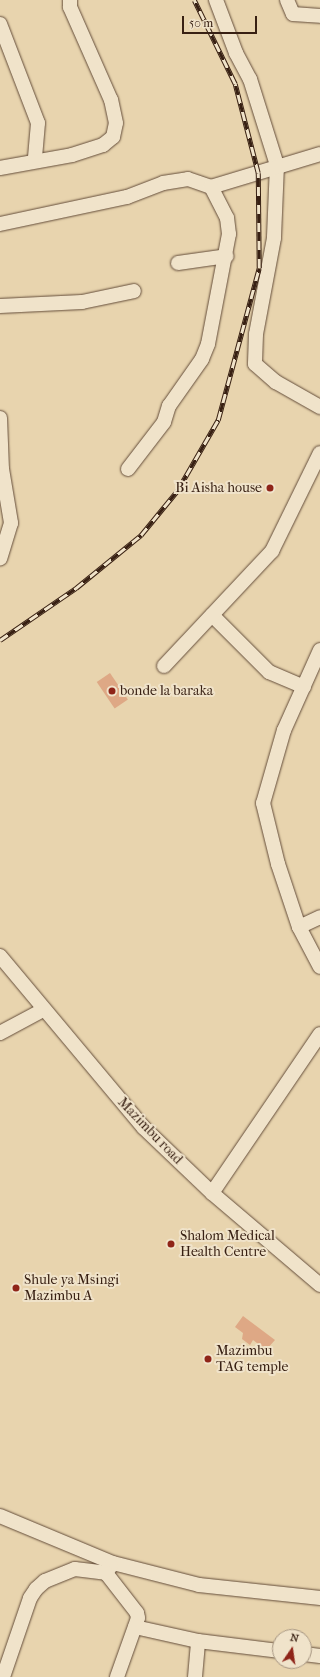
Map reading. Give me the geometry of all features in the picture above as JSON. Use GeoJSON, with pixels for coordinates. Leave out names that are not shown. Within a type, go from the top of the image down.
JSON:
{"type":"FeatureCollection","features":[{"type":"Feature","properties":{"kind":"street"},"geometry":{"type":"LineString","coordinates":[[0,168],[72,155],[103,145],[114,137],[116,129],[111,100],[70,7],[70,0]]}},
{"type":"Feature","properties":{"kind":"street"},"geometry":{"type":"LineString","coordinates":[[216,0],[236,53],[250,79],[277,165],[274,238],[256,334],[255,364],[276,382],[320,407]]}},
{"type":"Feature","properties":{"kind":"street"},"geometry":{"type":"LineString","coordinates":[[287,0],[294,14],[320,16]]}},
{"type":"Feature","properties":{"kind":"street"},"geometry":{"type":"LineString","coordinates":[[0,24],[38,123],[35,161]]}},
{"type":"Feature","properties":{"kind":"street"},"geometry":{"type":"LineString","coordinates":[[0,224],[127,197],[182,180],[188,179],[211,187],[277,165],[320,154]]}},
{"type":"Feature","properties":{"kind":"street"},"geometry":{"type":"LineString","coordinates":[[128,469],[146,448],[187,376],[202,359],[217,309],[227,256],[229,234],[227,218],[211,187]]}},
{"type":"Feature","properties":{"kind":"street"},"geometry":{"type":"LineString","coordinates":[[178,263],[227,256]]}},
{"type":"Feature","properties":{"kind":"street"},"geometry":{"type":"LineString","coordinates":[[0,306],[82,302],[134,291]]}},
{"type":"Feature","properties":{"kind":"street"},"geometry":{"type":"LineString","coordinates":[[0,418],[2,469],[11,523],[0,558]]}},
{"type":"Feature","properties":{"kind":"street"},"geometry":{"type":"LineString","coordinates":[[164,666],[272,551],[320,453]]}},
{"type":"Feature","properties":{"kind":"street"},"geometry":{"type":"LineString","coordinates":[[212,615],[269,672],[304,687]]}},
{"type":"Feature","properties":{"kind":"street"},"geometry":{"type":"LineString","coordinates":[[320,650],[284,730],[263,803],[278,864],[299,927],[320,966]]}},
{"type":"Feature","properties":{"kind":"street"},"geometry":{"type":"LineString","coordinates":[[299,927],[320,917]]}},
{"type":"Feature","properties":{"kind":"street","name":"Mazimbu road"},"geometry":{"type":"LineString","coordinates":[[0,956],[43,1010],[144,1128],[212,1193],[320,1286]]}},
{"type":"Feature","properties":{"kind":"street"},"geometry":{"type":"LineString","coordinates":[[0,1033],[43,1010]]}},
{"type":"Feature","properties":{"kind":"street"},"geometry":{"type":"LineString","coordinates":[[212,1193],[320,1034]]}},
{"type":"Feature","properties":{"kind":"street"},"geometry":{"type":"LineString","coordinates":[[0,1516],[90,1554],[109,1568],[137,1612],[135,1627],[118,1677]]}},
{"type":"Feature","properties":{"kind":"street"},"geometry":{"type":"LineString","coordinates":[[70,1546],[75,1569]]}},
{"type":"Feature","properties":{"kind":"street"},"geometry":{"type":"LineString","coordinates":[[75,1569],[90,1554]]}},
{"type":"Feature","properties":{"kind":"street"},"geometry":{"type":"LineString","coordinates":[[3,1677],[36,1589],[45,1581],[75,1569],[109,1568],[198,1585],[320,1598]]}},
{"type":"Feature","properties":{"kind":"street"},"geometry":{"type":"LineString","coordinates":[[135,1627],[198,1641],[272,1650]]}},
{"type":"Feature","properties":{"kind":"street"},"geometry":{"type":"LineString","coordinates":[[195,1677],[198,1641]]}},
{"type":"Feature","properties":{"kind":"building","name":"bonde la baraka"},"geometry":{"type":"Polygon","coordinates":[[[110,673],[128,700],[115,708],[97,682],[110,673]]]}},
{"type":"Feature","properties":{"kind":"building"},"geometry":{"type":"Polygon","coordinates":[[[243,1316],[275,1340],[266,1350],[253,1340],[250,1345],[242,1339],[243,1333],[235,1327],[243,1316]]]}},
{"type":"Feature","properties":{"kind":"railway"},"geometry":{"type":"LineString","coordinates":[[0,640],[76,588],[141,535],[177,491],[218,420],[259,268],[258,173],[235,84],[194,0]]}},
{"type":"Feature","properties":{"kind":"place","name":"Bi Aisha house"},"geometry":{"type":"Point","coordinates":[270,488]}},
{"type":"Feature","properties":{"kind":"place","name":"bonde la baraka"},"geometry":{"type":"Point","coordinates":[112,691]}},
{"type":"Feature","properties":{"kind":"place","name":"Shalom Medical Health Centre"},"geometry":{"type":"Point","coordinates":[171,1244]}},
{"type":"Feature","properties":{"kind":"place","name":"Shule ya Msingi Mazimbu A"},"geometry":{"type":"Point","coordinates":[16,1288]}},
{"type":"Feature","properties":{"kind":"place","name":"Mazimbu TAG temple"},"geometry":{"type":"Point","coordinates":[208,1359]}}]}
